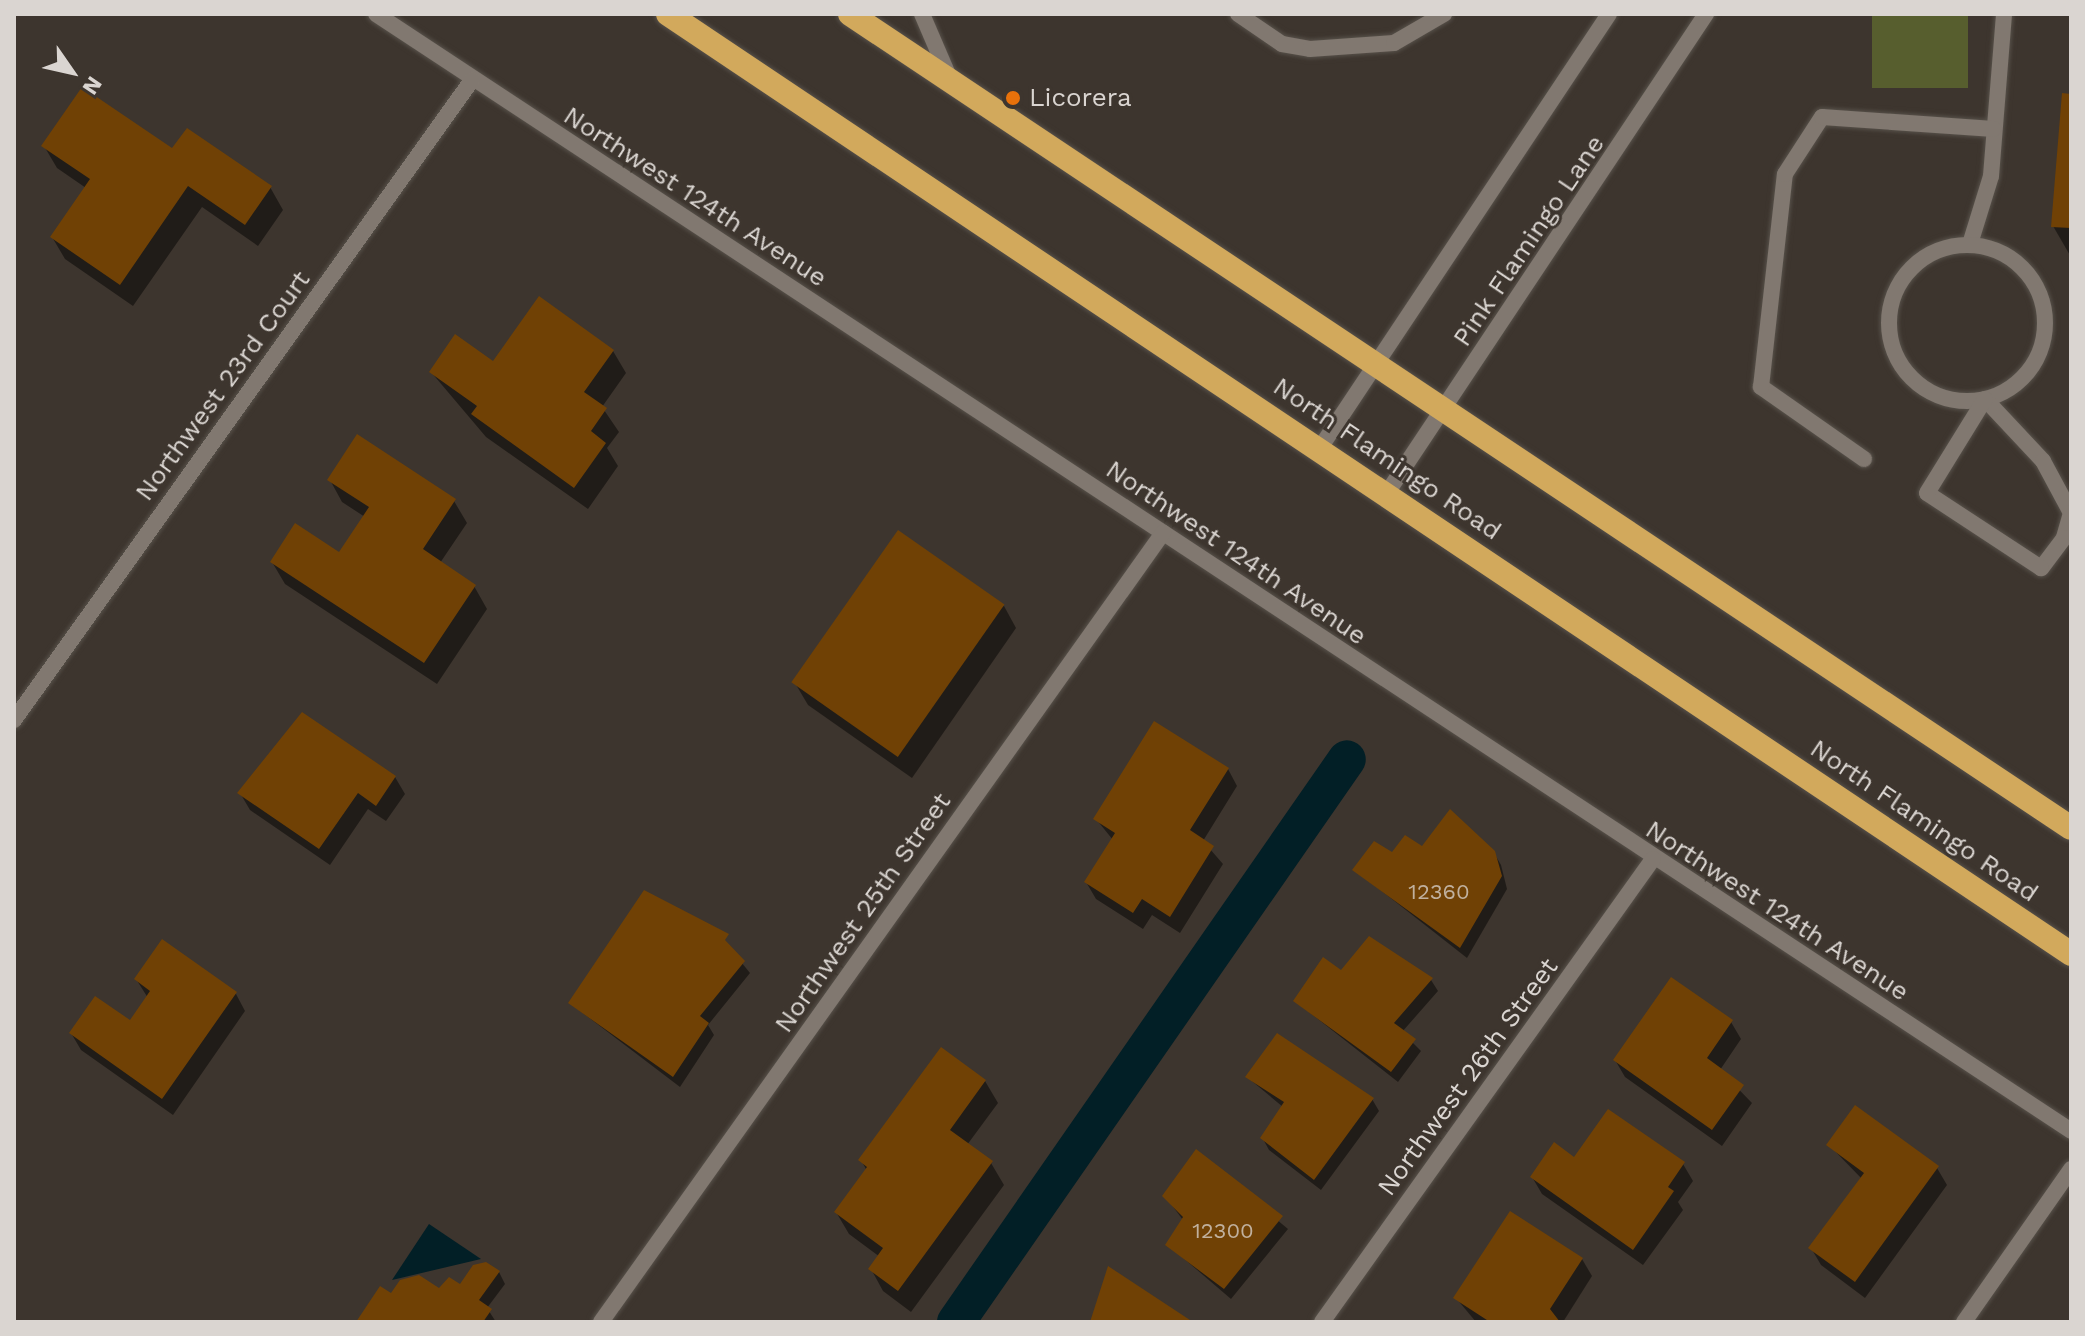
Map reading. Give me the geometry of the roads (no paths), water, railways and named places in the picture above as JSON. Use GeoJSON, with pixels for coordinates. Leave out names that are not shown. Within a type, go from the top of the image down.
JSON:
{"type":"FeatureCollection","features":[{"type":"Feature","properties":{"kind":"highway","name":"North Flamingo Road"},"geometry":{"type":"LineString","coordinates":[[668,14],[2071,954]]}},
{"type":"Feature","properties":{"kind":"highway"},"geometry":{"type":"LineString","coordinates":[[850,14],[2071,828]]}},
{"type":"Feature","properties":{"kind":"street","name":"Northwest 124th Avenue"},"geometry":{"type":"LineString","coordinates":[[376,14],[1653,859],[2071,1131]]}},
{"type":"Feature","properties":{"kind":"street"},"geometry":{"type":"LineString","coordinates":[[922,14],[951,82]]}},
{"type":"Feature","properties":{"kind":"street"},"geometry":{"type":"LineString","coordinates":[[1238,14],[1282,44],[1310,49],[1394,43],[1444,14]]}},
{"type":"Feature","properties":{"kind":"street"},"geometry":{"type":"LineString","coordinates":[[1320,448],[1609,14]]}},
{"type":"Feature","properties":{"kind":"street","name":"Pink Flamingo Lane"},"geometry":{"type":"LineString","coordinates":[[1387,493],[1706,14]]}},
{"type":"Feature","properties":{"kind":"street"},"geometry":{"type":"LineString","coordinates":[[1970,244],[1991,176],[2004,14]]}},
{"type":"Feature","properties":{"kind":"street","name":"Northwest 23rd Court"},"geometry":{"type":"LineString","coordinates":[[14,720],[472,80]]}},
{"type":"Feature","properties":{"kind":"street"},"geometry":{"type":"LineString","coordinates":[[1864,459],[1761,387],[1785,174],[1822,117],[1994,129]]}},
{"type":"Feature","properties":{"kind":"street"},"geometry":{"type":"LineString","coordinates":[[1970,244],[1992,248],[2028,274],[2045,315],[2037,358],[2015,384],[1985,399],[1941,398],[1921,387],[1894,353],[1888,331],[1897,287],[1910,269],[1938,251],[1970,244]]}},
{"type":"Feature","properties":{"kind":"street"},"geometry":{"type":"LineString","coordinates":[[1985,399],[2043,461],[2071,513],[2064,538],[2041,568],[1927,493],[1985,399]]}},
{"type":"Feature","properties":{"kind":"street","name":"Northwest 25th Street"},"geometry":{"type":"LineString","coordinates":[[601,1322],[1163,533]]}},
{"type":"Feature","properties":{"kind":"street","name":"Northwest 26th Street"},"geometry":{"type":"LineString","coordinates":[[1322,1322],[1653,859]]}},
{"type":"Feature","properties":{"kind":"street"},"geometry":{"type":"LineString","coordinates":[[1964,1322],[2071,1169]]}},
{"type":"Feature","properties":{"kind":"water"},"geometry":{"type":"Polygon","coordinates":[[[429,1224],[481,1259],[392,1280],[429,1224]]]}},
{"type":"Feature","properties":{"kind":"waterway"},"geometry":{"type":"LineString","coordinates":[[956,1322],[1347,759]]}},
{"type":"Feature","properties":{"kind":"place","name":"Licorera"},"geometry":{"type":"Point","coordinates":[1013,98]}}]}
